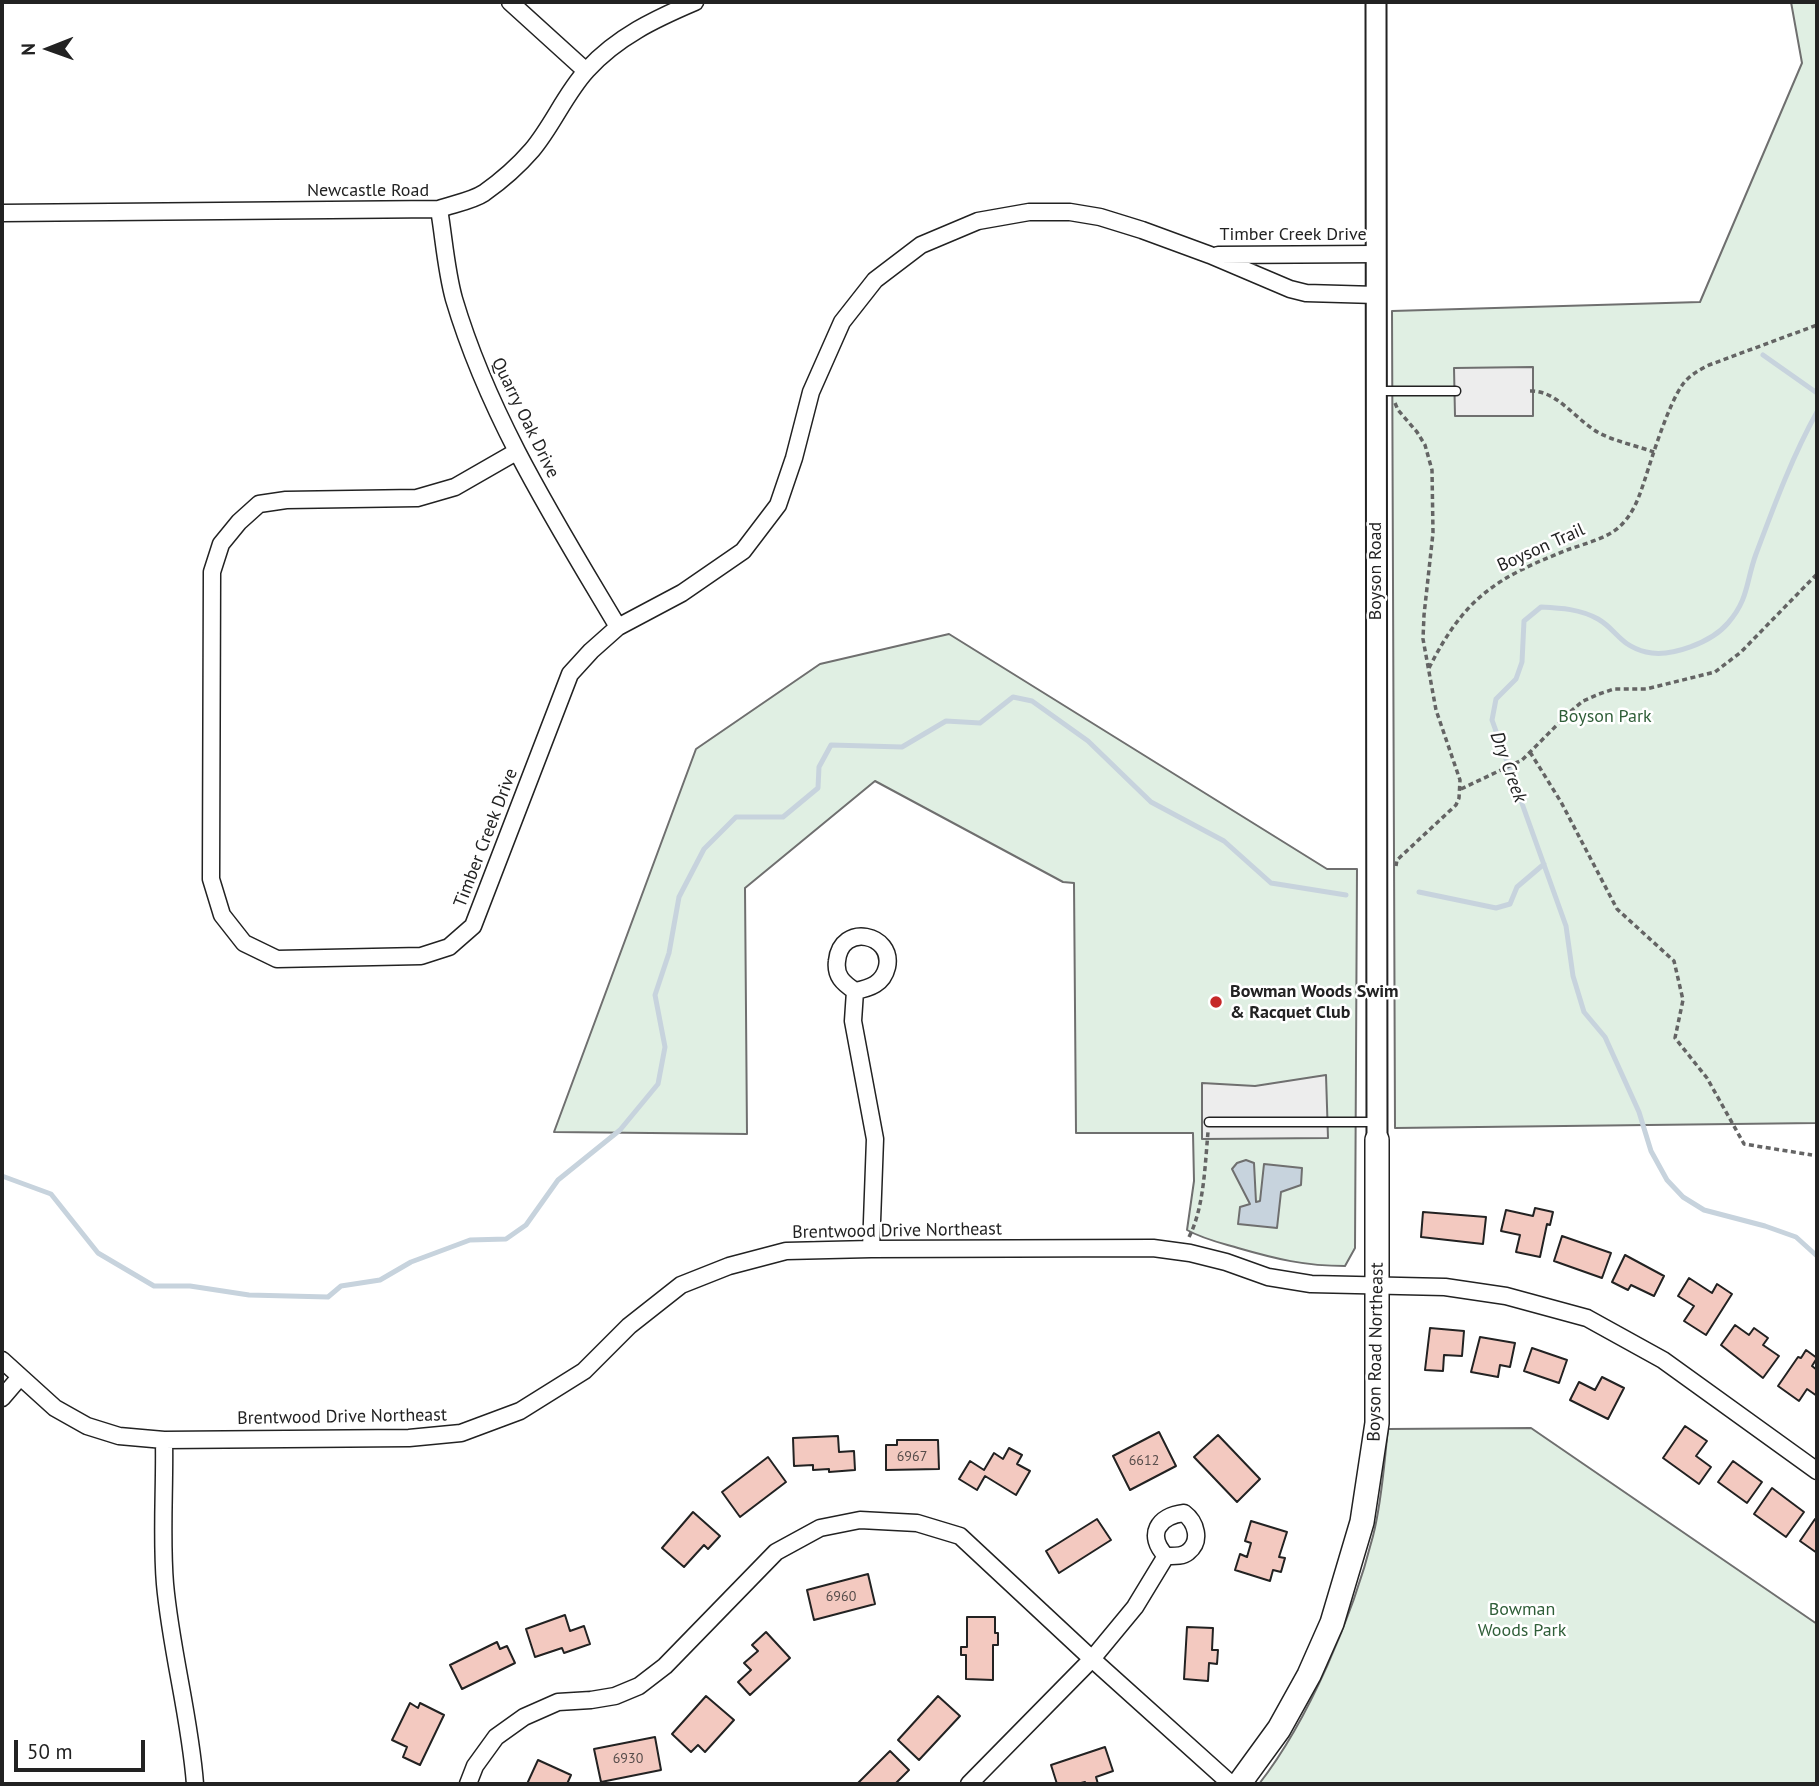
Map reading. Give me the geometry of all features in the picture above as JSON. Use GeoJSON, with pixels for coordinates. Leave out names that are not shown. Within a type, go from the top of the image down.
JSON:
{"type":"FeatureCollection","features":[{"type":"Feature","properties":{"kind":"main road","name":"Boyson Road Northeast"},"geometry":{"type":"LineString","coordinates":[[1239,1784],[1279,1730],[1309,1675],[1332,1623],[1363,1522],[1377,1423],[1378,1131]]}},
{"type":"Feature","properties":{"kind":"street"},"geometry":{"type":"LineString","coordinates":[[510,2],[586,71]]}},
{"type":"Feature","properties":{"kind":"street","name":"Newcastle Road"},"geometry":{"type":"LineString","coordinates":[[2,213],[439,209],[482,194],[513,169],[533,149],[564,98],[586,71],[628,35],[659,17],[695,2]]}},
{"type":"Feature","properties":{"kind":"street","name":"Boyson Road"},"geometry":{"type":"LineString","coordinates":[[1376,2],[1376,295],[1385,391],[1378,1131]]}},
{"type":"Feature","properties":{"kind":"street","name":"Quarry Oak Drive"},"geometry":{"type":"LineString","coordinates":[[439,209],[453,296],[482,380],[516,452],[618,627]]}},
{"type":"Feature","properties":{"kind":"street","name":"Timber Creek Drive"},"geometry":{"type":"LineString","coordinates":[[516,452],[455,487],[417,498],[286,500],[259,504],[239,522],[221,544],[212,572],[211,879],[222,915],[244,943],[277,959],[421,956],[449,947],[473,926],[570,674],[618,627],[682,593],[743,551],[778,505],[794,458],[811,392],[842,322],[875,280],[921,245],[978,221],[1029,212],[1070,212],[1100,216],[1210,255],[1290,289],[1306,293],[1376,295]]}},
{"type":"Feature","properties":{"kind":"street","name":"Timber Creek Drive"},"geometry":{"type":"LineString","coordinates":[[1210,255],[1376,254]]}},
{"type":"Feature","properties":{"kind":"street"},"geometry":{"type":"LineString","coordinates":[[855,991],[853,1021],[875,1139],[872,1248]]}},
{"type":"Feature","properties":{"kind":"street","name":"Brentwood Drive Northeast"},"geometry":{"type":"LineString","coordinates":[[2,1360],[55,1408],[87,1426],[119,1436],[164,1440],[409,1438],[461,1433],[520,1411],[584,1371],[629,1326],[681,1285],[729,1266],[786,1251],[872,1248],[1153,1248],[1226,1262],[1268,1277],[1311,1284],[1445,1287],[1506,1296],[1587,1318],[1663,1360],[1817,1471]]}},
{"type":"Feature","properties":{"kind":"street"},"geometry":{"type":"LineString","coordinates":[[2,1398],[20,1377]]}},
{"type":"Feature","properties":{"kind":"street"},"geometry":{"type":"LineString","coordinates":[[164,1440],[165,1581],[174,1658],[192,1744],[195,1784]]}},
{"type":"Feature","properties":{"kind":"street"},"geometry":{"type":"LineString","coordinates":[[468,1784],[475,1766],[496,1737],[524,1717],[558,1702],[615,1696],[639,1686],[666,1666],[776,1552],[820,1528],[860,1520],[917,1523],[960,1536],[1231,1784]]}},
{"type":"Feature","properties":{"kind":"street"},"geometry":{"type":"LineString","coordinates":[[969,1784],[1092,1659],[1135,1607],[1166,1556]]}},
{"type":"Feature","properties":{"kind":"lane"},"geometry":{"type":"LineString","coordinates":[[1385,391],[1456,391]]}},
{"type":"Feature","properties":{"kind":"lane"},"geometry":{"type":"LineString","coordinates":[[1209,1122],[1378,1131]]}},
{"type":"Feature","properties":{"kind":"path","name":"Boyson Trail"},"geometry":{"type":"LineString","coordinates":[[1429,668],[1449,631],[1472,604],[1498,581],[1527,566],[1607,535],[1625,522],[1637,500],[1678,393],[1694,373],[1817,325]]}},
{"type":"Feature","properties":{"kind":"path"},"geometry":{"type":"LineString","coordinates":[[1385,391],[1418,432],[1432,470],[1433,534],[1423,627],[1436,710],[1461,789],[1456,806],[1398,860],[1396,867]]}},
{"type":"Feature","properties":{"kind":"path"},"geometry":{"type":"LineString","coordinates":[[1530,391],[1538,391],[1558,402],[1599,433],[1654,452]]}},
{"type":"Feature","properties":{"kind":"path"},"geometry":{"type":"LineString","coordinates":[[1461,789],[1517,762],[1583,701],[1615,689],[1646,689],[1714,672],[1741,652],[1817,575]]}},
{"type":"Feature","properties":{"kind":"path"},"geometry":{"type":"LineString","coordinates":[[1530,752],[1562,802],[1617,909],[1674,961],[1683,1000],[1675,1038],[1707,1078],[1744,1144],[1812,1155]]}},
{"type":"Feature","properties":{"kind":"path"},"geometry":{"type":"LineString","coordinates":[[1182,1252],[1196,1224],[1204,1182],[1209,1122]]}},
{"type":"Feature","properties":{"kind":"green space","name":"Boyson Park"},"geometry":{"type":"Polygon","coordinates":[[[1791,2],[1817,2],[1817,1123],[1395,1128],[1392,311],[1700,302],[1802,63],[1791,2]]]}},
{"type":"Feature","properties":{"kind":"green space"},"geometry":{"type":"Polygon","coordinates":[[[949,634],[1327,869],[1357,869],[1355,1248],[1345,1266],[1278,1259],[1187,1230],[1194,1181],[1193,1133],[1076,1133],[1074,883],[1063,882],[875,781],[745,888],[747,1134],[554,1132],[696,749],[820,664],[949,634]]]}},
{"type":"Feature","properties":{"kind":"green space","name":"Bowman Woods Park"},"geometry":{"type":"Polygon","coordinates":[[[1531,1428],[1817,1624],[1817,1784],[1259,1784],[1312,1698],[1354,1599],[1376,1523],[1388,1429],[1531,1428]]]}},
{"type":"Feature","properties":{"kind":"shaded area"},"geometry":{"type":"Polygon","coordinates":[[[1533,367],[1533,416],[1455,416],[1454,368],[1533,367]]]}},
{"type":"Feature","properties":{"kind":"shaded area"},"geometry":{"type":"Polygon","coordinates":[[[1326,1075],[1328,1138],[1202,1139],[1202,1083],[1255,1086],[1326,1075]]]}},
{"type":"Feature","properties":{"kind":"shaded area"},"geometry":{"type":"Polygon","coordinates":[[[1246,1160],[1254,1163],[1256,1202],[1260,1201],[1264,1164],[1302,1168],[1301,1185],[1281,1192],[1277,1228],[1238,1224],[1240,1207],[1250,1204],[1232,1169],[1237,1163],[1246,1160]]]}},
{"type":"Feature","properties":{"kind":"building"},"geometry":{"type":"Polygon","coordinates":[[[1535,1208],[1553,1212],[1550,1225],[1547,1224],[1540,1257],[1516,1252],[1520,1235],[1501,1231],[1506,1210],[1533,1216],[1535,1208]]]}},
{"type":"Feature","properties":{"kind":"building"},"geometry":{"type":"Polygon","coordinates":[[[1423,1212],[1486,1217],[1483,1244],[1421,1237],[1423,1212]]]}},
{"type":"Feature","properties":{"kind":"building"},"geometry":{"type":"Polygon","coordinates":[[[1562,1236],[1611,1253],[1602,1278],[1554,1261],[1562,1236]]]}},
{"type":"Feature","properties":{"kind":"building"},"geometry":{"type":"Polygon","coordinates":[[[1625,1255],[1664,1276],[1654,1296],[1631,1285],[1628,1290],[1612,1282],[1625,1255]]]}},
{"type":"Feature","properties":{"kind":"building"},"geometry":{"type":"Polygon","coordinates":[[[1689,1278],[1712,1293],[1717,1284],[1732,1294],[1706,1335],[1684,1321],[1694,1306],[1678,1296],[1689,1278]]]}},
{"type":"Feature","properties":{"kind":"building"},"geometry":{"type":"Polygon","coordinates":[[[1735,1325],[1749,1335],[1754,1328],[1768,1338],[1763,1345],[1779,1356],[1763,1378],[1721,1345],[1735,1325]]]}},
{"type":"Feature","properties":{"kind":"building"},"geometry":{"type":"Polygon","coordinates":[[[1430,1328],[1464,1331],[1462,1356],[1444,1355],[1443,1371],[1425,1370],[1430,1328]]]}},
{"type":"Feature","properties":{"kind":"building"},"geometry":{"type":"Polygon","coordinates":[[[1480,1337],[1515,1343],[1510,1367],[1500,1365],[1498,1377],[1471,1372],[1480,1337]]]}},
{"type":"Feature","properties":{"kind":"building"},"geometry":{"type":"Polygon","coordinates":[[[1532,1348],[1567,1360],[1559,1383],[1524,1371],[1532,1348]]]}},
{"type":"Feature","properties":{"kind":"building"},"geometry":{"type":"Polygon","coordinates":[[[1806,1350],[1817,1358],[1812,1366],[1817,1370],[1817,1396],[1807,1389],[1799,1401],[1778,1386],[1806,1350]]]}},
{"type":"Feature","properties":{"kind":"building"},"geometry":{"type":"Polygon","coordinates":[[[1602,1377],[1624,1388],[1608,1419],[1570,1400],[1579,1382],[1595,1390],[1602,1377]]]}},
{"type":"Feature","properties":{"kind":"building"},"geometry":{"type":"Polygon","coordinates":[[[1685,1426],[1707,1441],[1696,1456],[1711,1467],[1699,1484],[1663,1458],[1685,1426]]]}},
{"type":"Feature","properties":{"kind":"building"},"geometry":{"type":"Polygon","coordinates":[[[1159,1432],[1176,1466],[1130,1490],[1113,1456],[1159,1432]]]}},
{"type":"Feature","properties":{"kind":"building"},"geometry":{"type":"Polygon","coordinates":[[[1218,1435],[1260,1479],[1237,1502],[1194,1457],[1218,1435]]]}},
{"type":"Feature","properties":{"kind":"building"},"geometry":{"type":"Polygon","coordinates":[[[838,1436],[839,1452],[854,1451],[855,1470],[829,1472],[829,1469],[813,1470],[813,1465],[794,1466],[793,1438],[838,1436]]]}},
{"type":"Feature","properties":{"kind":"building"},"geometry":{"type":"Polygon","coordinates":[[[897,1440],[938,1440],[939,1469],[886,1470],[886,1445],[897,1445],[897,1440]]]}},
{"type":"Feature","properties":{"kind":"building"},"geometry":{"type":"Polygon","coordinates":[[[1009,1448],[1022,1455],[1017,1464],[1030,1471],[1016,1495],[985,1476],[977,1490],[959,1479],[970,1461],[984,1470],[994,1453],[1003,1459],[1009,1448]]]}},
{"type":"Feature","properties":{"kind":"building"},"geometry":{"type":"Polygon","coordinates":[[[768,1457],[786,1482],[740,1517],[722,1492],[768,1457]]]}},
{"type":"Feature","properties":{"kind":"building"},"geometry":{"type":"Polygon","coordinates":[[[1733,1461],[1762,1482],[1747,1503],[1718,1482],[1733,1461]]]}},
{"type":"Feature","properties":{"kind":"building"},"geometry":{"type":"Polygon","coordinates":[[[1772,1488],[1804,1512],[1786,1537],[1754,1514],[1772,1488]]]}},
{"type":"Feature","properties":{"kind":"building"},"geometry":{"type":"Polygon","coordinates":[[[693,1512],[720,1536],[708,1549],[704,1545],[684,1567],[662,1548],[693,1512]]]}},
{"type":"Feature","properties":{"kind":"building"},"geometry":{"type":"Polygon","coordinates":[[[1097,1519],[1111,1540],[1059,1573],[1046,1551],[1097,1519]]]}},
{"type":"Feature","properties":{"kind":"building"},"geometry":{"type":"Polygon","coordinates":[[[1815,1519],[1817,1521],[1817,1553],[1800,1541],[1815,1519]]]}},
{"type":"Feature","properties":{"kind":"building"},"geometry":{"type":"Polygon","coordinates":[[[1251,1521],[1287,1532],[1279,1557],[1285,1558],[1281,1572],[1273,1570],[1270,1581],[1235,1570],[1240,1554],[1247,1557],[1251,1543],[1245,1541],[1251,1521]]]}},
{"type":"Feature","properties":{"kind":"building"},"geometry":{"type":"Polygon","coordinates":[[[868,1574],[875,1604],[814,1620],[807,1590],[868,1574]]]}},
{"type":"Feature","properties":{"kind":"building"},"geometry":{"type":"Polygon","coordinates":[[[565,1615],[570,1631],[584,1626],[590,1644],[564,1653],[562,1648],[535,1657],[526,1629],[565,1615]]]}},
{"type":"Feature","properties":{"kind":"building"},"geometry":{"type":"Polygon","coordinates":[[[967,1617],[995,1617],[998,1645],[993,1645],[993,1680],[966,1679],[966,1655],[961,1655],[961,1647],[967,1647],[967,1617]]]}},
{"type":"Feature","properties":{"kind":"building"},"geometry":{"type":"Polygon","coordinates":[[[1187,1627],[1213,1628],[1212,1650],[1218,1650],[1217,1664],[1209,1663],[1208,1681],[1184,1679],[1187,1627]]]}},
{"type":"Feature","properties":{"kind":"building"},"geometry":{"type":"Polygon","coordinates":[[[766,1632],[790,1658],[750,1695],[738,1682],[751,1670],[744,1663],[758,1651],[752,1645],[766,1632]]]}},
{"type":"Feature","properties":{"kind":"building"},"geometry":{"type":"Polygon","coordinates":[[[497,1642],[500,1649],[507,1646],[515,1663],[462,1689],[450,1665],[497,1642]]]}},
{"type":"Feature","properties":{"kind":"building"},"geometry":{"type":"Polygon","coordinates":[[[706,1696],[734,1720],[705,1752],[698,1745],[691,1752],[672,1734],[706,1696]]]}},
{"type":"Feature","properties":{"kind":"building"},"geometry":{"type":"Polygon","coordinates":[[[938,1696],[960,1716],[919,1760],[898,1740],[938,1696]]]}},
{"type":"Feature","properties":{"kind":"building"},"geometry":{"type":"Polygon","coordinates":[[[410,1703],[418,1708],[420,1703],[444,1715],[420,1765],[403,1757],[407,1747],[392,1740],[410,1703]]]}},
{"type":"Feature","properties":{"kind":"building"},"geometry":{"type":"Polygon","coordinates":[[[655,1737],[661,1770],[601,1782],[594,1749],[655,1737]]]}},
{"type":"Feature","properties":{"kind":"building"},"geometry":{"type":"Polygon","coordinates":[[[1105,1747],[1113,1771],[1096,1777],[1098,1784],[1057,1784],[1051,1765],[1105,1747]]]}},
{"type":"Feature","properties":{"kind":"building"},"geometry":{"type":"Polygon","coordinates":[[[890,1751],[909,1770],[895,1784],[857,1784],[890,1751]]]}},
{"type":"Feature","properties":{"kind":"building"},"geometry":{"type":"Polygon","coordinates":[[[538,1760],[571,1775],[567,1784],[527,1784],[538,1760]]]}},
{"type":"Feature","properties":{"kind":"waterway"},"geometry":{"type":"LineString","coordinates":[[1763,355],[1817,393]]}},
{"type":"Feature","properties":{"kind":"waterway","name":"Dry Creek"},"geometry":{"type":"LineString","coordinates":[[1817,412],[1799,446],[1777,500],[1740,606],[1721,630],[1690,647],[1667,653],[1646,652],[1630,645],[1604,623],[1591,616],[1570,610],[1541,607],[1524,621],[1522,662],[1516,679],[1496,699],[1492,720],[1566,926],[1573,976],[1584,1012],[1605,1037],[1639,1112],[1651,1151],[1667,1180],[1683,1197],[1704,1210],[1796,1237],[1817,1256]]}},
{"type":"Feature","properties":{"kind":"waterway"},"geometry":{"type":"LineString","coordinates":[[2,1176],[51,1194],[98,1253],[154,1286],[190,1286],[249,1295],[328,1297],[341,1286],[380,1280],[411,1262],[470,1240],[506,1239],[526,1225],[558,1180],[620,1130],[658,1084],[665,1047],[655,995],[669,953],[679,897],[704,849],[736,817],[783,817],[818,788],[819,767],[831,745],[902,747],[946,721],[980,723],[1013,697],[1032,701],[1088,741],[1151,802],[1224,841],[1271,883],[1346,895]]}},
{"type":"Feature","properties":{"kind":"waterway"},"geometry":{"type":"LineString","coordinates":[[1419,892],[1496,908],[1510,904],[1517,887],[1544,864]]}},
{"type":"Feature","properties":{"kind":"place","name":"Bowman Woods Swim & Racquet Club"},"geometry":{"type":"Point","coordinates":[1216,1002]}}]}
